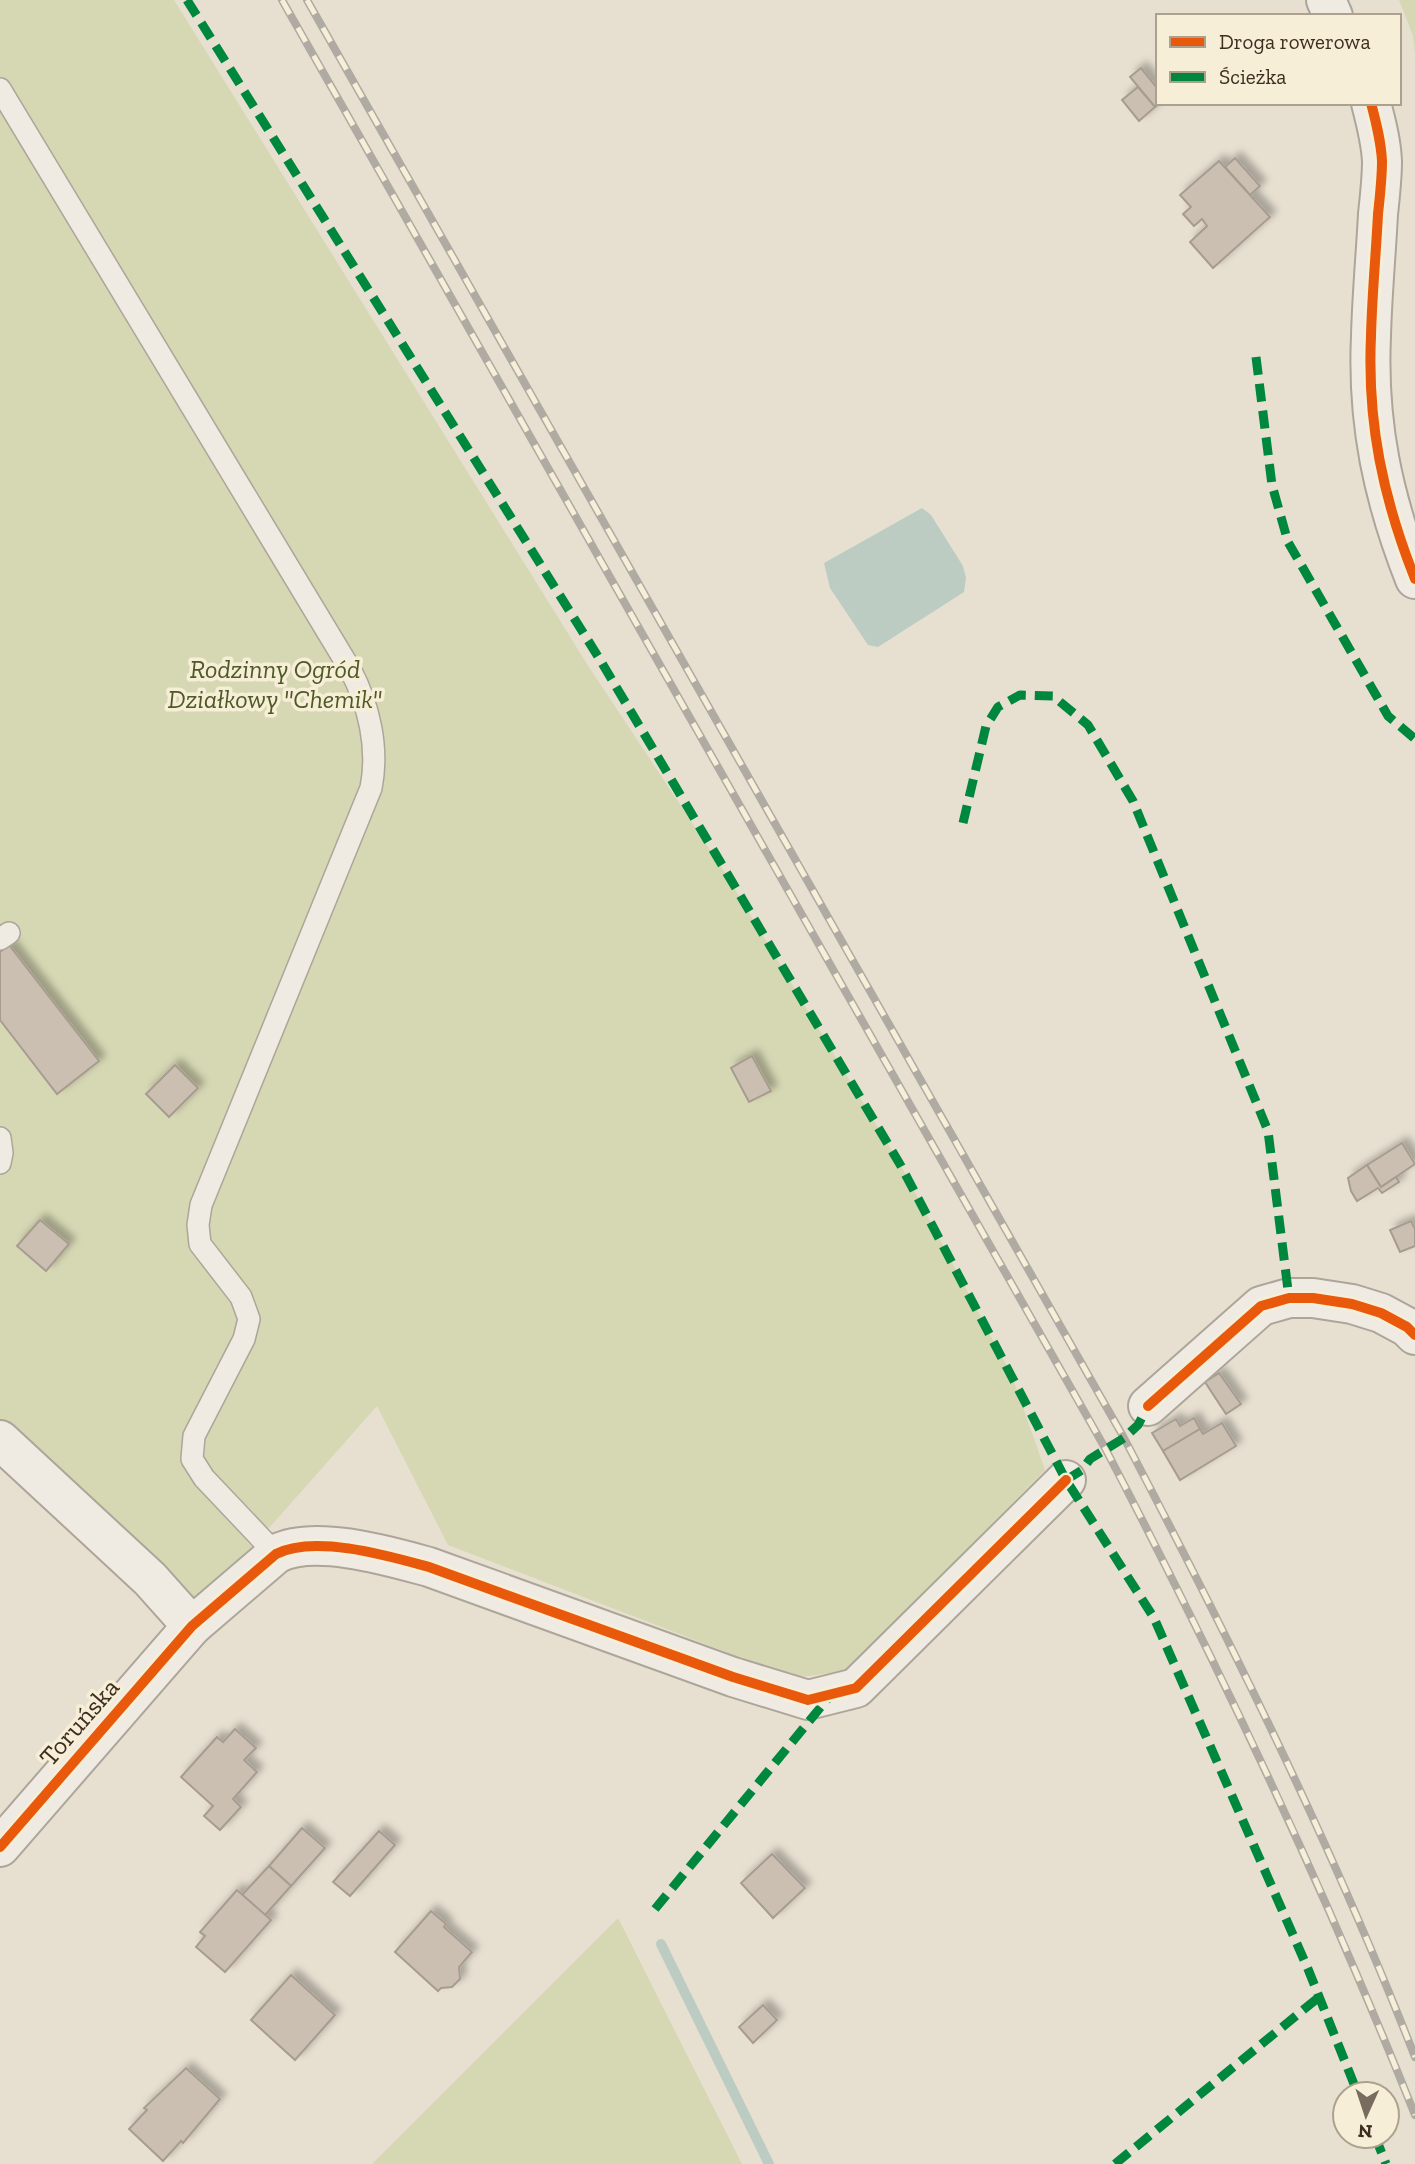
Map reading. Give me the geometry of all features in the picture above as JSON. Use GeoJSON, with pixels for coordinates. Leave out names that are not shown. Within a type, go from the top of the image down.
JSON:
{"type":"FeatureCollection","features":[{"type":"Feature","properties":{"kind":"street"},"geometry":{"type":"LineString","coordinates":[[1371,105],[1382,162],[1371,336],[1370,398],[1375,445],[1401,544],[1415,579]]}},
{"type":"Feature","properties":{"kind":"street"},"geometry":{"type":"LineString","coordinates":[[1148,1406],[1261,1306],[1289,1298],[1313,1298],[1362,1307],[1381,1313],[1407,1327],[1415,1335]]}},
{"type":"Feature","properties":{"kind":"street"},"geometry":{"type":"LineString","coordinates":[[0,1440],[150,1579],[192,1626]]}},
{"type":"Feature","properties":{"kind":"street"},"geometry":{"type":"LineString","coordinates":[[276,1554],[298,1545],[314,1545],[380,1554],[429,1567],[733,1677],[808,1700],[856,1688],[1066,1480]]}},
{"type":"Feature","properties":{"kind":"street","name":"Toruńska"},"geometry":{"type":"LineString","coordinates":[[0,1847],[192,1626],[276,1554]]}},
{"type":"Feature","properties":{"kind":"lane"},"geometry":{"type":"LineString","coordinates":[[0,89],[350,669],[363,697],[374,746],[372,788],[201,1205],[199,1216],[200,1244],[241,1297],[248,1319],[244,1339],[194,1436],[192,1459],[204,1478],[276,1554]]}},
{"type":"Feature","properties":{"kind":"lane"},"geometry":{"type":"LineString","coordinates":[[0,1138],[0,1163]]}},
{"type":"Feature","properties":{"kind":"green space","name":"Rodzinny Ogród Działkowy \"Chemik\""},"geometry":{"type":"Polygon","coordinates":[[[0,0],[174,0],[587,664],[724,871],[901,1166],[1012,1376],[1045,1470],[845,1671],[794,1678],[448,1545],[377,1406],[200,1606],[0,1420],[0,0]]]}},
{"type":"Feature","properties":{"kind":"green space"},"geometry":{"type":"Polygon","coordinates":[[[1399,0],[1415,0],[1415,54],[1413,36],[1399,0]]]}},
{"type":"Feature","properties":{"kind":"green space"},"geometry":{"type":"Polygon","coordinates":[[[618,1918],[742,2164],[372,2164],[618,1918]]]}},
{"type":"Feature","properties":{"kind":"shaded area"},"geometry":{"type":"Polygon","coordinates":[[[922,508],[931,515],[963,566],[966,578],[964,592],[878,647],[868,645],[830,588],[824,563],[922,508]]]}},
{"type":"Feature","properties":{"kind":"building"},"geometry":{"type":"Polygon","coordinates":[[[1141,68],[1156,87],[1158,105],[1155,107],[1130,77],[1141,68]]]}},
{"type":"Feature","properties":{"kind":"building"},"geometry":{"type":"Polygon","coordinates":[[[1138,87],[1155,107],[1139,121],[1122,100],[1138,87]]]}},
{"type":"Feature","properties":{"kind":"building"},"geometry":{"type":"Polygon","coordinates":[[[1235,158],[1260,186],[1250,195],[1225,167],[1235,158]]]}},
{"type":"Feature","properties":{"kind":"building"},"geometry":{"type":"Polygon","coordinates":[[[1219,161],[1270,217],[1213,268],[1190,242],[1207,226],[1202,219],[1194,226],[1183,214],[1191,207],[1180,195],[1219,161]]]}},
{"type":"Feature","properties":{"kind":"building"},"geometry":{"type":"Polygon","coordinates":[[[9,945],[99,1061],[57,1094],[0,1020],[0,952],[9,945]]]}},
{"type":"Feature","properties":{"kind":"building"},"geometry":{"type":"Polygon","coordinates":[[[752,1056],[771,1091],[749,1102],[731,1068],[752,1056]]]}},
{"type":"Feature","properties":{"kind":"building"},"geometry":{"type":"Polygon","coordinates":[[[175,1065],[198,1088],[169,1117],[146,1094],[175,1065]]]}},
{"type":"Feature","properties":{"kind":"building"},"geometry":{"type":"Polygon","coordinates":[[[1402,1143],[1415,1164],[1381,1187],[1367,1165],[1402,1143]]]}},
{"type":"Feature","properties":{"kind":"building"},"geometry":{"type":"Polygon","coordinates":[[[1367,1165],[1381,1187],[1396,1177],[1399,1182],[1382,1193],[1378,1188],[1357,1201],[1348,1178],[1367,1165]]]}},
{"type":"Feature","properties":{"kind":"building"},"geometry":{"type":"Polygon","coordinates":[[[40,1220],[69,1244],[46,1271],[17,1246],[40,1220]]]}},
{"type":"Feature","properties":{"kind":"building"},"geometry":{"type":"Polygon","coordinates":[[[1411,1221],[1415,1229],[1415,1246],[1400,1252],[1390,1230],[1411,1221]]]}},
{"type":"Feature","properties":{"kind":"building"},"geometry":{"type":"Polygon","coordinates":[[[1219,1373],[1241,1404],[1226,1414],[1205,1382],[1219,1373]]]}},
{"type":"Feature","properties":{"kind":"building"},"geometry":{"type":"Polygon","coordinates":[[[1194,1418],[1200,1429],[1163,1451],[1152,1433],[1176,1419],[1180,1426],[1194,1418]]]}},
{"type":"Feature","properties":{"kind":"building"},"geometry":{"type":"Polygon","coordinates":[[[1222,1423],[1236,1446],[1180,1480],[1163,1451],[1200,1429],[1203,1434],[1222,1423]]]}},
{"type":"Feature","properties":{"kind":"building"},"geometry":{"type":"Polygon","coordinates":[[[235,1729],[256,1748],[244,1760],[257,1772],[233,1799],[241,1807],[220,1830],[204,1816],[213,1806],[181,1777],[217,1737],[223,1742],[235,1729]]]}},
{"type":"Feature","properties":{"kind":"building"},"geometry":{"type":"Polygon","coordinates":[[[302,1828],[325,1848],[291,1886],[269,1866],[302,1828]]]}},
{"type":"Feature","properties":{"kind":"building"},"geometry":{"type":"Polygon","coordinates":[[[379,1831],[395,1845],[350,1896],[333,1882],[379,1831]]]}},
{"type":"Feature","properties":{"kind":"building"},"geometry":{"type":"Polygon","coordinates":[[[772,1854],[805,1888],[773,1918],[741,1883],[772,1854]]]}},
{"type":"Feature","properties":{"kind":"building"},"geometry":{"type":"Polygon","coordinates":[[[269,1866],[291,1886],[265,1915],[242,1895],[269,1866]]]}},
{"type":"Feature","properties":{"kind":"building"},"geometry":{"type":"Polygon","coordinates":[[[237,1890],[271,1920],[225,1972],[196,1947],[205,1936],[200,1932],[237,1890]]]}},
{"type":"Feature","properties":{"kind":"building"},"geometry":{"type":"Polygon","coordinates":[[[431,1911],[446,1924],[444,1927],[472,1952],[459,1967],[460,1979],[452,1987],[438,1991],[395,1952],[431,1911]]]}},
{"type":"Feature","properties":{"kind":"building"},"geometry":{"type":"Polygon","coordinates":[[[291,1975],[335,2015],[295,2060],[251,2020],[291,1975]]]}},
{"type":"Feature","properties":{"kind":"building"},"geometry":{"type":"Polygon","coordinates":[[[763,2005],[777,2020],[753,2043],[739,2027],[763,2005]]]}},
{"type":"Feature","properties":{"kind":"building"},"geometry":{"type":"Polygon","coordinates":[[[186,2068],[220,2099],[183,2143],[181,2141],[163,2161],[129,2129],[147,2110],[144,2108],[186,2068]]]}},
{"type":"Feature","properties":{"kind":"waterway"},"geometry":{"type":"LineString","coordinates":[[661,1944],[769,2164]]}},
{"type":"Feature","properties":{"kind":"railway"},"geometry":{"type":"LineString","coordinates":[[282,0],[1105,1448],[1189,1612],[1269,1778],[1344,1945],[1415,2115]]}},
{"type":"Feature","properties":{"kind":"railway"},"geometry":{"type":"LineString","coordinates":[[307,0],[1124,1438],[1203,1590],[1278,1744],[1349,1899],[1415,2057]]}},
{"type":"Feature","properties":{"kind":"marked path"},"geometry":{"type":"LineString","coordinates":[[187,0],[599,658],[901,1166],[1066,1480],[1154,1618],[1308,1969],[1352,2080]]}},
{"type":"Feature","properties":{"kind":"marked path"},"geometry":{"type":"LineString","coordinates":[[1256,357],[1272,485],[1288,542],[1388,716],[1415,739]]}},
{"type":"Feature","properties":{"kind":"marked path"},"geometry":{"type":"LineString","coordinates":[[963,823],[986,726],[998,707],[1020,695],[1053,696],[1088,725],[1133,801],[1268,1131],[1289,1298]]}},
{"type":"Feature","properties":{"kind":"marked path"},"geometry":{"type":"LineString","coordinates":[[1066,1480],[1082,1470],[1090,1459],[1124,1438],[1138,1425],[1148,1406]]}},
{"type":"Feature","properties":{"kind":"marked path"},"geometry":{"type":"LineString","coordinates":[[655,1909],[829,1697]]}},
{"type":"Feature","properties":{"kind":"marked path"},"geometry":{"type":"LineString","coordinates":[[1115,2164],[1319,1997]]}},
{"type":"Feature","properties":{"kind":"marked path"},"geometry":{"type":"LineString","coordinates":[[1380,2150],[1386,2164]]}},
{"type":"Feature","properties":{"kind":"cycle path"},"geometry":{"type":"LineString","coordinates":[[1371,105],[1382,161],[1370,368],[1372,399],[1386,489],[1415,579]]}},
{"type":"Feature","properties":{"kind":"cycle path"},"geometry":{"type":"LineString","coordinates":[[1148,1406],[1261,1306],[1289,1298],[1313,1298],[1352,1304],[1381,1313],[1407,1327],[1415,1335]]}},
{"type":"Feature","properties":{"kind":"cycle path"},"geometry":{"type":"LineString","coordinates":[[0,1847],[192,1626],[276,1554],[292,1548],[331,1546],[429,1567],[733,1677],[808,1700],[856,1688],[1066,1480]]}}]}
